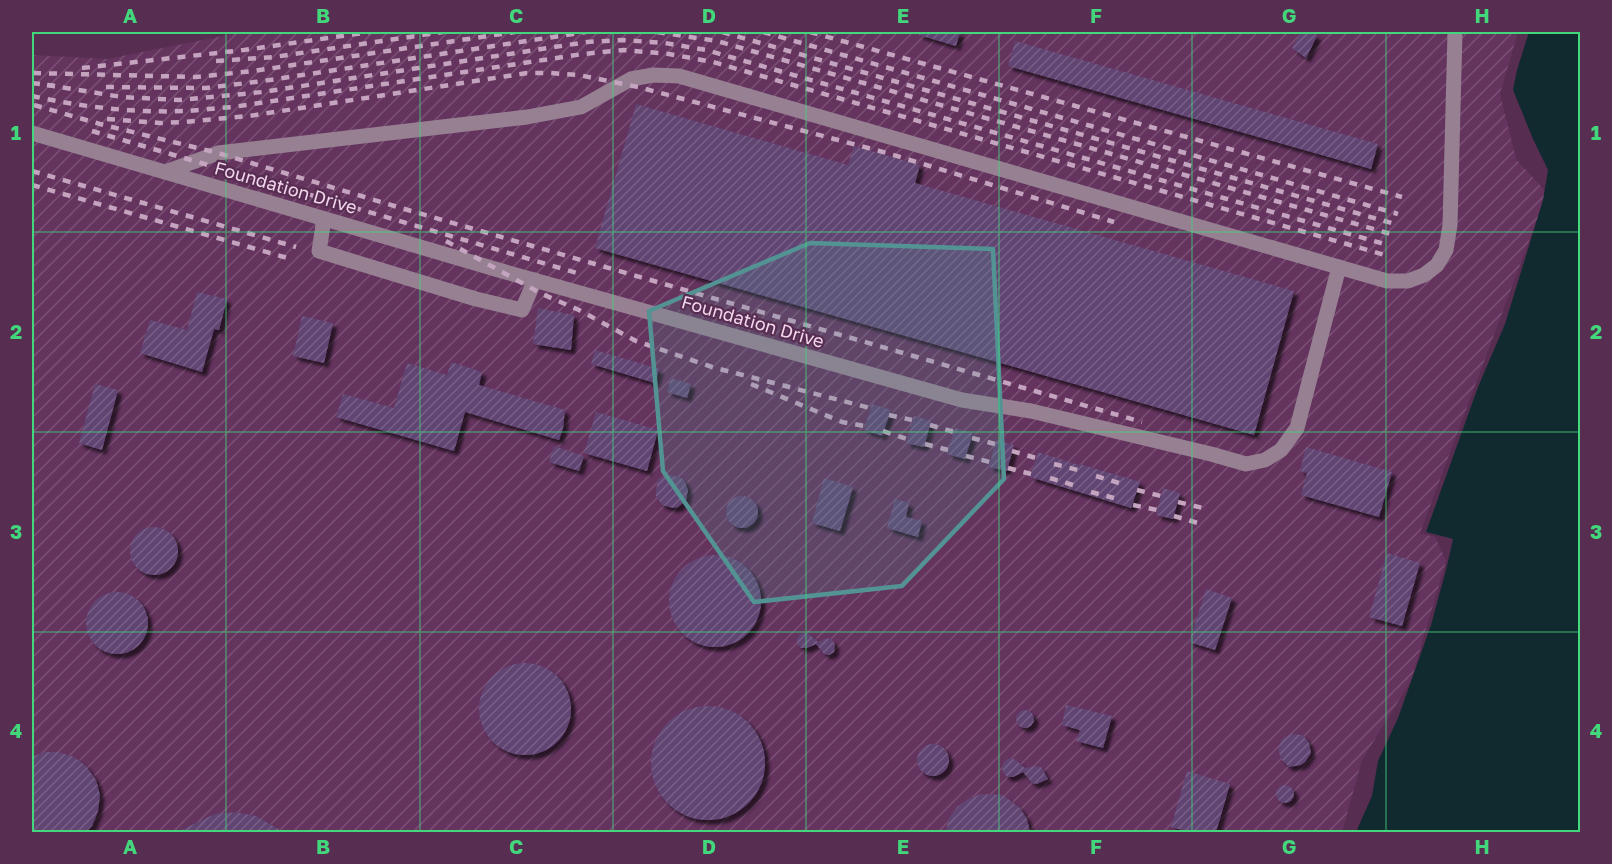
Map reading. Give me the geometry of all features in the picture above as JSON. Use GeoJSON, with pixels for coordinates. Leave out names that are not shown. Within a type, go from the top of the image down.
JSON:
{"type":"FeatureCollection","features":[{"type":"Feature","properties":{"kind":"street"},"geometry":{"type":"LineString","coordinates":[[165,172],[218,153],[527,117],[581,107],[632,79],[653,75],[679,76],[1387,281],[1408,281],[1424,275],[1437,265],[1446,250],[1450,225],[1455,32]]}},
{"type":"Feature","properties":{"kind":"street","name":"Foundation Drive"},"geometry":{"type":"LineString","coordinates":[[32,133],[535,280],[962,400],[1031,411],[1246,464],[1265,460],[1281,450],[1297,428],[1339,267]]}},
{"type":"Feature","properties":{"kind":"street"},"geometry":{"type":"LineString","coordinates":[[324,219],[319,251],[476,299],[522,310],[535,280]]}},
{"type":"Feature","properties":{"kind":"highlighted area"},"geometry":{"type":"Polygon","coordinates":[[[810,243],[993,249],[1004,479],[902,586],[754,602],[663,471],[649,311],[810,243]]]}},
{"type":"Feature","properties":{"kind":"shaded area"},"geometry":{"type":"Polygon","coordinates":[[[243,32],[1518,32],[1500,94],[1516,159],[1547,193],[1420,533],[1435,537],[1446,561],[1411,681],[1362,760],[1342,832],[32,832],[32,55],[107,59],[243,32]]]}},
{"type":"Feature","properties":{"kind":"shaded area"},"geometry":{"type":"Polygon","coordinates":[[[1529,32],[1580,32],[1580,832],[1356,832],[1372,796],[1378,761],[1398,718],[1431,625],[1447,566],[1453,539],[1426,532],[1478,387],[1505,324],[1543,200],[1548,170],[1513,90],[1529,32]]]}},
{"type":"Feature","properties":{"kind":"building"},"geometry":{"type":"Polygon","coordinates":[[[919,32],[960,32],[956,46],[919,35],[919,32]]]}},
{"type":"Feature","properties":{"kind":"building"},"geometry":{"type":"Polygon","coordinates":[[[1301,32],[1309,32],[1317,36],[1306,58],[1292,48],[1301,32]]]}},
{"type":"Feature","properties":{"kind":"building"},"geometry":{"type":"Polygon","coordinates":[[[1015,41],[1378,144],[1371,169],[1008,66],[1015,41]]]}},
{"type":"Feature","properties":{"kind":"building"},"geometry":{"type":"Polygon","coordinates":[[[636,104],[848,165],[854,146],[920,165],[915,183],[1294,291],[1254,435],[595,248],[636,104]]]}},
{"type":"Feature","properties":{"kind":"building"},"geometry":{"type":"Polygon","coordinates":[[[197,292],[227,299],[219,330],[214,329],[202,372],[140,353],[150,320],[187,330],[197,292]]]}},
{"type":"Feature","properties":{"kind":"building"},"geometry":{"type":"Polygon","coordinates":[[[538,308],[574,315],[571,350],[533,344],[538,308]]]}},
{"type":"Feature","properties":{"kind":"building"},"geometry":{"type":"Polygon","coordinates":[[[302,316],[333,323],[324,363],[293,356],[302,316]]]}},
{"type":"Feature","properties":{"kind":"building"},"geometry":{"type":"Polygon","coordinates":[[[595,350],[659,369],[655,383],[591,364],[595,350]]]}},
{"type":"Feature","properties":{"kind":"building"},"geometry":{"type":"Polygon","coordinates":[[[451,362],[482,372],[479,385],[565,410],[559,440],[465,412],[454,451],[336,417],[343,394],[394,408],[407,363],[447,375],[451,362]]]}},
{"type":"Feature","properties":{"kind":"building"},"geometry":{"type":"Polygon","coordinates":[[[671,378],[691,384],[687,398],[667,392],[671,378]]]}},
{"type":"Feature","properties":{"kind":"building"},"geometry":{"type":"Polygon","coordinates":[[[95,384],[118,390],[102,450],[79,443],[95,384]]]}},
{"type":"Feature","properties":{"kind":"building"},"geometry":{"type":"Polygon","coordinates":[[[872,404],[891,410],[882,436],[864,430],[872,404]]]}},
{"type":"Feature","properties":{"kind":"building"},"geometry":{"type":"Polygon","coordinates":[[[596,412],[658,430],[647,471],[584,453],[596,412]]]}},
{"type":"Feature","properties":{"kind":"building"},"geometry":{"type":"Polygon","coordinates":[[[914,416],[931,421],[924,447],[906,443],[914,416]]]}},
{"type":"Feature","properties":{"kind":"building"},"geometry":{"type":"Polygon","coordinates":[[[955,428],[973,433],[965,459],[947,454],[955,428]]]}},
{"type":"Feature","properties":{"kind":"building"},"geometry":{"type":"Polygon","coordinates":[[[996,440],[1014,445],[1007,471],[989,467],[996,440]]]}},
{"type":"Feature","properties":{"kind":"building"},"geometry":{"type":"Polygon","coordinates":[[[554,446],[584,456],[579,471],[549,462],[554,446]]]}},
{"type":"Feature","properties":{"kind":"building"},"geometry":{"type":"Polygon","coordinates":[[[1306,447],[1392,472],[1379,517],[1301,495],[1307,473],[1300,471],[1306,447]]]}},
{"type":"Feature","properties":{"kind":"building"},"geometry":{"type":"Polygon","coordinates":[[[1038,452],[1140,482],[1131,508],[1030,477],[1038,452]]]}},
{"type":"Feature","properties":{"kind":"building"},"geometry":{"type":"Polygon","coordinates":[[[669,475],[684,480],[688,490],[686,500],[673,508],[662,505],[656,496],[658,479],[669,475]]]}},
{"type":"Feature","properties":{"kind":"building"},"geometry":{"type":"Polygon","coordinates":[[[824,478],[853,487],[840,531],[812,523],[824,478]]]}},
{"type":"Feature","properties":{"kind":"building"},"geometry":{"type":"Polygon","coordinates":[[[1163,488],[1180,493],[1173,519],[1156,515],[1163,488]]]}},
{"type":"Feature","properties":{"kind":"building"},"geometry":{"type":"Polygon","coordinates":[[[742,496],[753,501],[758,512],[753,523],[742,528],[731,523],[726,512],[731,501],[742,496]]]}},
{"type":"Feature","properties":{"kind":"building"},"geometry":{"type":"Polygon","coordinates":[[[895,499],[909,503],[906,517],[922,521],[918,537],[887,528],[895,499]]]}},
{"type":"Feature","properties":{"kind":"building"},"geometry":{"type":"Polygon","coordinates":[[[154,527],[171,534],[178,551],[171,568],[154,575],[137,568],[130,551],[137,534],[154,527]]]}},
{"type":"Feature","properties":{"kind":"building"},"geometry":{"type":"Polygon","coordinates":[[[1387,553],[1420,563],[1402,626],[1369,617],[1387,553]]]}},
{"type":"Feature","properties":{"kind":"building"},"geometry":{"type":"Polygon","coordinates":[[[715,555],[732,559],[747,569],[757,584],[761,601],[757,618],[747,633],[732,643],[715,647],[698,643],[683,633],[673,618],[669,601],[673,584],[683,569],[698,559],[715,555]]]}},
{"type":"Feature","properties":{"kind":"building"},"geometry":{"type":"Polygon","coordinates":[[[1206,589],[1232,598],[1215,650],[1189,642],[1206,589]]]}},
{"type":"Feature","properties":{"kind":"building"},"geometry":{"type":"Polygon","coordinates":[[[117,592],[139,601],[148,623],[139,645],[117,654],[95,645],[86,623],[95,601],[117,592]]]}},
{"type":"Feature","properties":{"kind":"building"},"geometry":{"type":"Polygon","coordinates":[[[805,632],[818,642],[827,638],[832,640],[835,644],[834,652],[829,655],[824,654],[816,644],[801,648],[797,644],[797,639],[805,632]]]}},
{"type":"Feature","properties":{"kind":"building"},"geometry":{"type":"Polygon","coordinates":[[[525,663],[542,667],[557,677],[567,692],[571,709],[567,726],[557,741],[542,751],[525,755],[508,751],[493,741],[483,726],[479,709],[483,692],[493,677],[508,667],[525,663]]]}},
{"type":"Feature","properties":{"kind":"building"},"geometry":{"type":"Polygon","coordinates":[[[1066,705],[1112,716],[1103,748],[1076,741],[1080,730],[1062,725],[1066,705]]]}},
{"type":"Feature","properties":{"kind":"building"},"geometry":{"type":"Polygon","coordinates":[[[708,706],[730,710],[748,723],[761,741],[765,763],[761,785],[748,803],[730,816],[708,820],[686,816],[668,803],[655,785],[651,763],[655,741],[668,723],[686,710],[708,706]]]}},
{"type":"Feature","properties":{"kind":"building"},"geometry":{"type":"Polygon","coordinates":[[[1025,710],[1033,715],[1034,719],[1029,727],[1025,728],[1017,723],[1016,719],[1021,711],[1025,710]]]}},
{"type":"Feature","properties":{"kind":"building"},"geometry":{"type":"Polygon","coordinates":[[[1292,734],[1302,735],[1309,743],[1311,753],[1301,765],[1289,767],[1281,759],[1278,749],[1282,739],[1292,734]]]}},
{"type":"Feature","properties":{"kind":"building"},"geometry":{"type":"Polygon","coordinates":[[[933,744],[944,749],[949,760],[944,771],[933,776],[922,771],[917,760],[922,749],[933,744]]]}},
{"type":"Feature","properties":{"kind":"building"},"geometry":{"type":"Polygon","coordinates":[[[44,752],[59,752],[74,757],[86,766],[96,780],[100,795],[98,811],[92,826],[86,832],[32,832],[32,757],[44,752]]]}},
{"type":"Feature","properties":{"kind":"building"},"geometry":{"type":"Polygon","coordinates":[[[1010,758],[1025,768],[1041,767],[1048,779],[1037,784],[1032,783],[1023,772],[1007,777],[1002,766],[1010,758]]]}},
{"type":"Feature","properties":{"kind":"building"},"geometry":{"type":"Polygon","coordinates":[[[1187,771],[1230,784],[1216,832],[1190,832],[1171,827],[1187,771]]]}},
{"type":"Feature","properties":{"kind":"building"},"geometry":{"type":"Polygon","coordinates":[[[1281,785],[1289,785],[1294,790],[1292,801],[1281,803],[1276,798],[1276,790],[1281,785]]]}},
{"type":"Feature","properties":{"kind":"building"},"geometry":{"type":"Polygon","coordinates":[[[981,794],[1003,795],[1020,808],[1027,819],[1030,832],[946,832],[949,818],[957,807],[981,794]]]}},
{"type":"Feature","properties":{"kind":"building"},"geometry":{"type":"Polygon","coordinates":[[[236,812],[256,816],[284,832],[177,832],[215,814],[236,812]]]}},
{"type":"Feature","properties":{"kind":"railway"},"geometry":{"type":"LineString","coordinates":[[82,68],[244,50],[370,32]]}},
{"type":"Feature","properties":{"kind":"railway"},"geometry":{"type":"LineString","coordinates":[[216,61],[274,57],[443,32]]}},
{"type":"Feature","properties":{"kind":"railway"},"geometry":{"type":"LineString","coordinates":[[33,73],[196,77],[253,71],[515,32]]}},
{"type":"Feature","properties":{"kind":"railway"},"geometry":{"type":"LineString","coordinates":[[106,87],[206,88],[586,32]]}},
{"type":"Feature","properties":{"kind":"railway"},"geometry":{"type":"LineString","coordinates":[[657,32],[717,41],[1391,234]]}},
{"type":"Feature","properties":{"kind":"railway"},"geometry":{"type":"LineString","coordinates":[[722,32],[1395,224]]}},
{"type":"Feature","properties":{"kind":"railway"},"geometry":{"type":"LineString","coordinates":[[763,32],[1398,214]]}},
{"type":"Feature","properties":{"kind":"railway"},"geometry":{"type":"LineString","coordinates":[[810,32],[1402,197]]}},
{"type":"Feature","properties":{"kind":"railway"},"geometry":{"type":"LineString","coordinates":[[47,85],[122,97],[179,100],[263,92],[587,42],[622,40],[665,43],[706,50],[1388,245]]}},
{"type":"Feature","properties":{"kind":"railway"},"geometry":{"type":"LineString","coordinates":[[32,96],[108,108],[186,111],[233,107],[583,54],[624,50],[669,54],[713,62],[1385,255]]}},
{"type":"Feature","properties":{"kind":"railway"},"geometry":{"type":"LineString","coordinates":[[107,119],[160,123],[185,122],[249,116],[527,73],[579,75],[638,87],[887,153],[1114,222]]}},
{"type":"Feature","properties":{"kind":"railway"},"geometry":{"type":"LineString","coordinates":[[32,83],[55,86]]}},
{"type":"Feature","properties":{"kind":"railway"},"geometry":{"type":"LineString","coordinates":[[34,105],[218,153],[1142,422]]}},
{"type":"Feature","properties":{"kind":"railway"},"geometry":{"type":"LineString","coordinates":[[92,131],[577,273]]}},
{"type":"Feature","properties":{"kind":"railway"},"geometry":{"type":"LineString","coordinates":[[32,171],[296,247]]}},
{"type":"Feature","properties":{"kind":"railway"},"geometry":{"type":"LineString","coordinates":[[32,185],[291,259]]}},
{"type":"Feature","properties":{"kind":"railway"},"geometry":{"type":"LineString","coordinates":[[446,241],[542,294],[579,310],[636,341],[712,367],[870,408]]}},
{"type":"Feature","properties":{"kind":"railway"},"geometry":{"type":"LineString","coordinates":[[751,384],[842,422],[865,426]]}},
{"type":"Feature","properties":{"kind":"railway"},"geometry":{"type":"LineString","coordinates":[[889,415],[912,420]]}},
{"type":"Feature","properties":{"kind":"railway"},"geometry":{"type":"LineString","coordinates":[[930,425],[954,432]]}},
{"type":"Feature","properties":{"kind":"railway"},"geometry":{"type":"LineString","coordinates":[[883,431],[907,439]]}},
{"type":"Feature","properties":{"kind":"railway"},"geometry":{"type":"LineString","coordinates":[[972,438],[995,444]]}},
{"type":"Feature","properties":{"kind":"railway"},"geometry":{"type":"LineString","coordinates":[[925,444],[948,450]]}},
{"type":"Feature","properties":{"kind":"railway"},"geometry":{"type":"LineString","coordinates":[[1012,451],[1036,458]]}},
{"type":"Feature","properties":{"kind":"railway"},"geometry":{"type":"LineString","coordinates":[[966,456],[990,462]]}},
{"type":"Feature","properties":{"kind":"railway"},"geometry":{"type":"LineString","coordinates":[[1054,464],[1078,470]]}},
{"type":"Feature","properties":{"kind":"railway"},"geometry":{"type":"LineString","coordinates":[[1008,468],[1031,474]]}},
{"type":"Feature","properties":{"kind":"railway"},"geometry":{"type":"LineString","coordinates":[[1096,476],[1119,483]]}},
{"type":"Feature","properties":{"kind":"railway"},"geometry":{"type":"LineString","coordinates":[[1050,478],[1073,485]]}},
{"type":"Feature","properties":{"kind":"railway"},"geometry":{"type":"LineString","coordinates":[[1137,490],[1161,496]]}},
{"type":"Feature","properties":{"kind":"railway"},"geometry":{"type":"LineString","coordinates":[[1091,492],[1114,498]]}},
{"type":"Feature","properties":{"kind":"railway"},"geometry":{"type":"LineString","coordinates":[[1178,502],[1203,508]]}},
{"type":"Feature","properties":{"kind":"railway"},"geometry":{"type":"LineString","coordinates":[[1133,505],[1157,510]]}},
{"type":"Feature","properties":{"kind":"railway"},"geometry":{"type":"LineString","coordinates":[[1174,516],[1198,523]]}}]}
